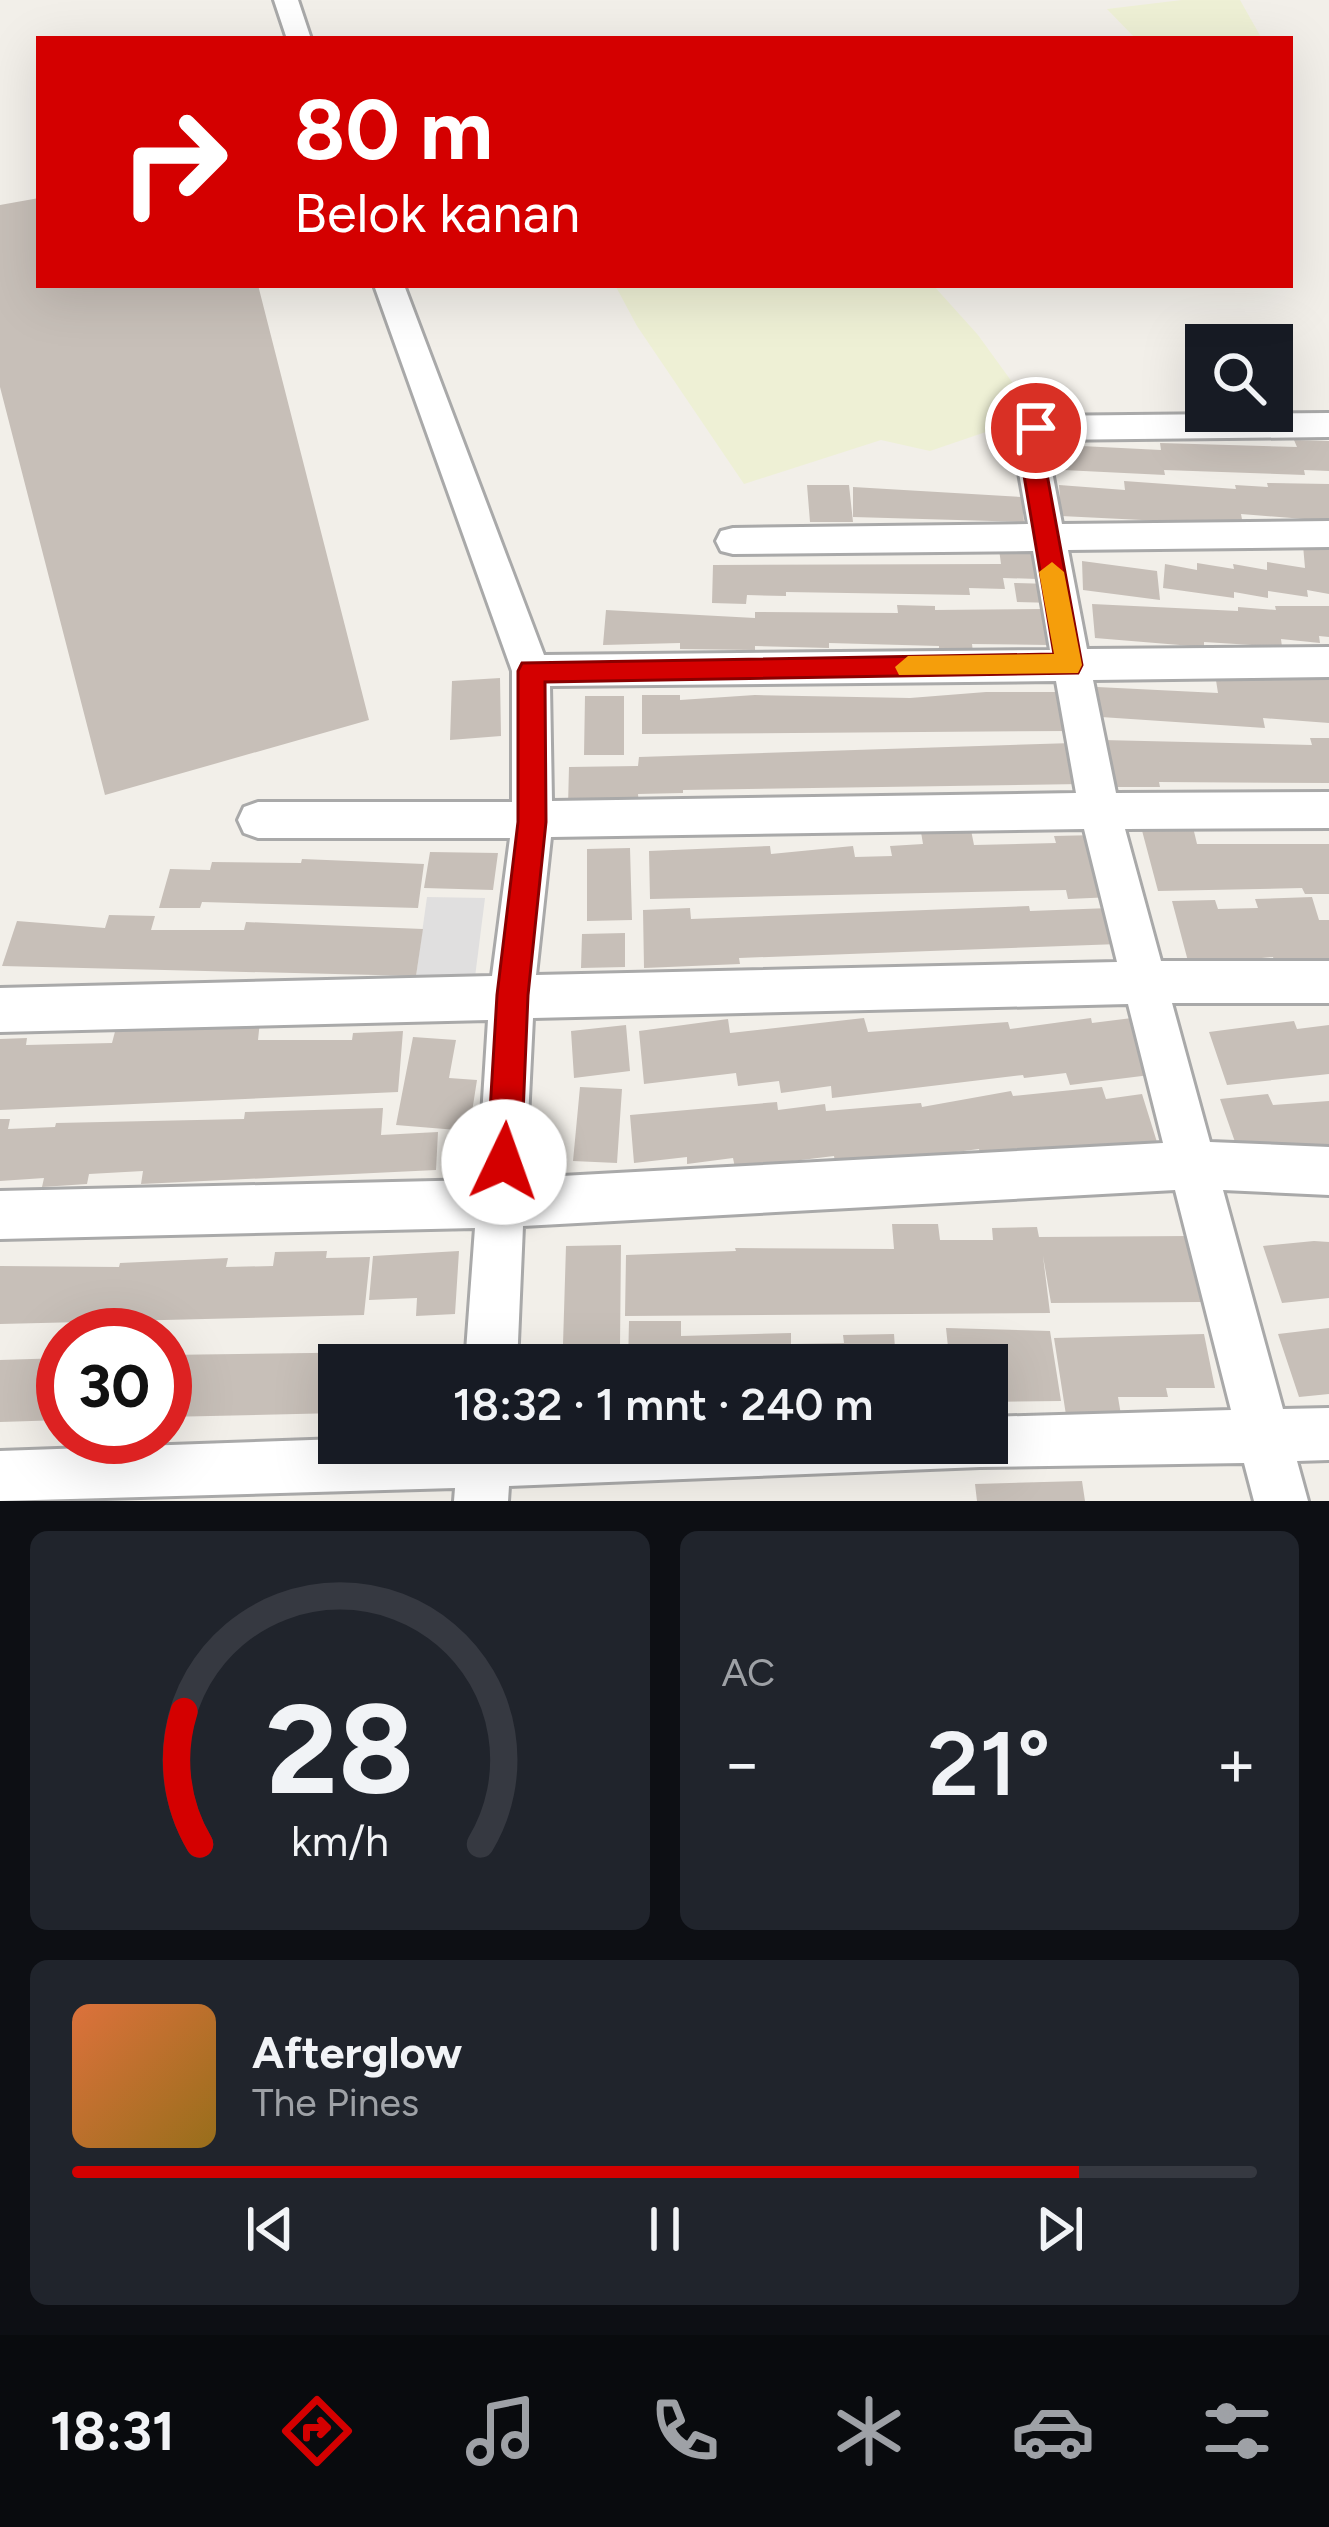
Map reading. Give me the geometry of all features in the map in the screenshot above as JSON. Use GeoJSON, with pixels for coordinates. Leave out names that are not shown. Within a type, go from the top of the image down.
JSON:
{"type":"FeatureCollection","features":[{"type":"Feature","properties":{"kind":"street"},"geometry":{"type":"LineString","coordinates":[[286,0],[298,36]]}},
{"type":"Feature","properties":{"kind":"street"},"geometry":{"type":"LineString","coordinates":[[390,288],[531,671],[532,822],[512,995],[492,1344]]}},
{"type":"Feature","properties":{"kind":"street"},"geometry":{"type":"LineString","coordinates":[[1281,1501],[1099,809],[1028,434],[1031,429],[1329,424]]}},
{"type":"Feature","properties":{"kind":"street"},"geometry":{"type":"LineString","coordinates":[[733,541],[1329,534]]}},
{"type":"Feature","properties":{"kind":"street"},"geometry":{"type":"LineString","coordinates":[[531,671],[1329,662]]}},
{"type":"Feature","properties":{"kind":"street"},"geometry":{"type":"LineString","coordinates":[[259,820],[532,822],[1099,809],[1329,810]]}},
{"type":"Feature","properties":{"kind":"street"},"geometry":{"type":"LineString","coordinates":[[0,1010],[512,995],[1329,982]]}},
{"type":"Feature","properties":{"kind":"street"},"geometry":{"type":"LineString","coordinates":[[0,1215],[502,1203],[1196,1166],[1329,1171]]}},
{"type":"Feature","properties":{"kind":"street"},"geometry":{"type":"LineString","coordinates":[[1008,1441],[1329,1434]]}},
{"type":"Feature","properties":{"kind":"street"},"geometry":{"type":"LineString","coordinates":[[0,1478],[561,1464]]}},
{"type":"Feature","properties":{"kind":"shaded area"},"geometry":{"type":"Polygon","coordinates":[[[427,897],[485,898],[475,977],[416,976],[427,897]]]}},
{"type":"Feature","properties":{"kind":"green space"},"geometry":{"type":"Polygon","coordinates":[[[1182,0],[1240,0],[1260,36],[1133,36],[1107,9],[1182,0]]]}},
{"type":"Feature","properties":{"kind":"green space"},"geometry":{"type":"Polygon","coordinates":[[[617,288],[936,288],[978,335],[1036,415],[930,451],[881,440],[744,484],[637,326],[617,288]]]}},
{"type":"Feature","properties":{"kind":"building"},"geometry":{"type":"Polygon","coordinates":[[[36,199],[36,288],[259,288],[369,720],[105,795],[0,387],[0,205],[36,199]]]}},
{"type":"Feature","properties":{"kind":"building"},"geometry":{"type":"Polygon","coordinates":[[[1294,440],[1329,441],[1329,471],[1304,470],[1305,475],[1164,470],[1165,475],[1063,470],[1061,445],[1161,450],[1160,443],[1297,447],[1294,440]]]}},
{"type":"Feature","properties":{"kind":"building"},"geometry":{"type":"Polygon","coordinates":[[[1124,481],[1236,489],[1235,485],[1268,487],[1267,483],[1329,484],[1329,521],[1241,514],[1243,525],[1061,516],[1059,485],[1125,490],[1124,481]]]}},
{"type":"Feature","properties":{"kind":"building"},"geometry":{"type":"Polygon","coordinates":[[[807,485],[849,485],[853,522],[810,522],[807,485]]]}},
{"type":"Feature","properties":{"kind":"building"},"geometry":{"type":"Polygon","coordinates":[[[853,487],[1022,497],[1024,522],[853,517],[853,487]]]}},
{"type":"Feature","properties":{"kind":"building"},"geometry":{"type":"Polygon","coordinates":[[[1303,545],[1329,549],[1329,594],[1307,590],[1308,597],[1268,591],[1268,598],[1234,592],[1234,598],[1163,588],[1165,564],[1197,570],[1197,563],[1234,569],[1233,564],[1267,570],[1267,562],[1305,568],[1303,545]]]}},
{"type":"Feature","properties":{"kind":"building"},"geometry":{"type":"Polygon","coordinates":[[[999,549],[1033,550],[1038,579],[1003,578],[1005,589],[969,588],[970,595],[786,592],[786,596],[747,595],[746,604],[712,603],[713,565],[1001,564],[999,549]]]}},
{"type":"Feature","properties":{"kind":"building"},"geometry":{"type":"Polygon","coordinates":[[[1082,561],[1157,571],[1160,600],[1083,590],[1082,561]]]}},
{"type":"Feature","properties":{"kind":"building"},"geometry":{"type":"Polygon","coordinates":[[[1014,583],[1051,584],[1055,603],[1017,602],[1014,583]]]}},
{"type":"Feature","properties":{"kind":"building"},"geometry":{"type":"Polygon","coordinates":[[[1092,604],[1238,611],[1238,607],[1329,606],[1329,637],[1319,636],[1320,643],[1281,639],[1282,647],[1204,642],[1204,647],[1095,638],[1092,604]]]}},
{"type":"Feature","properties":{"kind":"building"},"geometry":{"type":"Polygon","coordinates":[[[897,605],[935,606],[935,610],[1043,609],[1049,645],[972,644],[973,653],[939,652],[939,646],[829,643],[829,648],[755,646],[755,650],[680,649],[680,643],[603,645],[606,610],[755,618],[755,612],[898,613],[897,605]]]}},
{"type":"Feature","properties":{"kind":"building"},"geometry":{"type":"Polygon","coordinates":[[[1215,674],[1329,679],[1329,723],[1263,718],[1265,728],[1101,717],[1097,687],[1218,693],[1215,674]]]}},
{"type":"Feature","properties":{"kind":"building"},"geometry":{"type":"Polygon","coordinates":[[[500,678],[501,736],[450,740],[452,681],[500,678]]]}},
{"type":"Feature","properties":{"kind":"building"},"geometry":{"type":"Polygon","coordinates":[[[1061,692],[1069,731],[642,734],[642,695],[680,695],[680,700],[755,695],[910,698],[1061,692]]]}},
{"type":"Feature","properties":{"kind":"building"},"geometry":{"type":"Polygon","coordinates":[[[585,696],[624,696],[624,755],[584,755],[585,696]]]}},
{"type":"Feature","properties":{"kind":"building"},"geometry":{"type":"Polygon","coordinates":[[[1310,738],[1329,738],[1329,783],[1159,782],[1160,787],[1112,787],[1102,740],[1312,745],[1310,738]]]}},
{"type":"Feature","properties":{"kind":"building"},"geometry":{"type":"Polygon","coordinates":[[[1073,743],[1082,784],[683,790],[638,794],[639,805],[568,806],[569,767],[638,766],[639,757],[1073,743]]]}},
{"type":"Feature","properties":{"kind":"building"},"geometry":{"type":"Polygon","coordinates":[[[1140,823],[1192,823],[1197,844],[1329,844],[1329,894],[1305,894],[1302,888],[1158,891],[1140,823]]]}},
{"type":"Feature","properties":{"kind":"building"},"geometry":{"type":"Polygon","coordinates":[[[971,830],[974,845],[1056,843],[1054,836],[1097,835],[1113,897],[1068,899],[1066,890],[650,899],[649,851],[770,846],[771,854],[853,846],[855,857],[892,856],[890,846],[923,844],[921,832],[971,830]]]}},
{"type":"Feature","properties":{"kind":"building"},"geometry":{"type":"Polygon","coordinates":[[[630,848],[632,920],[587,921],[587,849],[630,848]]]}},
{"type":"Feature","properties":{"kind":"building"},"geometry":{"type":"Polygon","coordinates":[[[430,852],[498,853],[493,890],[424,888],[430,852]]]}},
{"type":"Feature","properties":{"kind":"building"},"geometry":{"type":"Polygon","coordinates":[[[302,859],[424,864],[418,908],[202,902],[200,908],[159,908],[170,869],[210,870],[212,862],[301,863],[302,859]]]}},
{"type":"Feature","properties":{"kind":"building"},"geometry":{"type":"Polygon","coordinates":[[[1312,897],[1319,920],[1329,920],[1329,969],[1277,970],[1273,957],[1189,965],[1172,901],[1215,900],[1218,909],[1258,908],[1255,899],[1312,897]]]}},
{"type":"Feature","properties":{"kind":"building"},"geometry":{"type":"Polygon","coordinates":[[[1029,906],[1030,911],[1110,908],[1119,944],[739,958],[740,964],[644,968],[643,910],[690,908],[691,919],[1029,906]]]}},
{"type":"Feature","properties":{"kind":"building"},"geometry":{"type":"Polygon","coordinates":[[[109,915],[155,916],[151,930],[244,930],[246,922],[423,929],[416,976],[2,966],[17,921],[105,928],[109,915]]]}},
{"type":"Feature","properties":{"kind":"building"},"geometry":{"type":"Polygon","coordinates":[[[625,933],[625,967],[581,968],[582,934],[625,933]]]}},
{"type":"Feature","properties":{"kind":"building"},"geometry":{"type":"Polygon","coordinates":[[[864,1018],[868,1032],[1008,1022],[1010,1029],[1091,1018],[1092,1023],[1132,1018],[1150,1075],[1070,1085],[1066,1073],[1023,1075],[832,1098],[831,1086],[781,1093],[779,1081],[738,1086],[736,1073],[644,1084],[639,1031],[728,1019],[730,1033],[864,1018]]]}},
{"type":"Feature","properties":{"kind":"building"},"geometry":{"type":"Polygon","coordinates":[[[260,1021],[258,1040],[352,1040],[353,1033],[403,1031],[398,1092],[0,1110],[0,1039],[27,1038],[26,1045],[112,1043],[117,1024],[260,1021]]]}},
{"type":"Feature","properties":{"kind":"building"},"geometry":{"type":"Polygon","coordinates":[[[1294,1021],[1297,1029],[1329,1025],[1329,1074],[1227,1085],[1209,1032],[1294,1021]]]}},
{"type":"Feature","properties":{"kind":"building"},"geometry":{"type":"Polygon","coordinates":[[[626,1025],[630,1071],[574,1078],[571,1031],[626,1025]]]}},
{"type":"Feature","properties":{"kind":"building"},"geometry":{"type":"Polygon","coordinates":[[[413,1037],[456,1040],[449,1078],[477,1080],[469,1131],[396,1125],[413,1037]]]}},
{"type":"Feature","properties":{"kind":"building"},"geometry":{"type":"Polygon","coordinates":[[[580,1087],[622,1089],[617,1163],[573,1161],[580,1087]]]}},
{"type":"Feature","properties":{"kind":"building"},"geometry":{"type":"Polygon","coordinates":[[[1102,1087],[1106,1099],[1142,1094],[1161,1155],[981,1159],[979,1149],[886,1161],[884,1156],[835,1162],[834,1156],[735,1168],[733,1158],[687,1164],[687,1157],[634,1163],[630,1115],[777,1102],[778,1110],[825,1104],[826,1111],[921,1103],[922,1107],[1011,1091],[1013,1096],[1102,1087]]]}},
{"type":"Feature","properties":{"kind":"building"},"geometry":{"type":"Polygon","coordinates":[[[1268,1094],[1273,1105],[1329,1101],[1329,1153],[1242,1162],[1220,1099],[1268,1094]]]}},
{"type":"Feature","properties":{"kind":"building"},"geometry":{"type":"Polygon","coordinates":[[[383,1108],[381,1135],[438,1132],[436,1170],[141,1184],[143,1171],[89,1174],[87,1184],[42,1187],[44,1178],[0,1181],[0,1119],[10,1119],[8,1129],[55,1127],[56,1123],[244,1119],[245,1112],[383,1108]]]}},
{"type":"Feature","properties":{"kind":"building"},"geometry":{"type":"Polygon","coordinates":[[[892,1224],[938,1224],[940,1240],[993,1240],[992,1228],[1037,1227],[1039,1237],[1188,1236],[1202,1302],[1051,1303],[1043,1256],[1050,1313],[625,1316],[626,1255],[735,1248],[894,1249],[892,1224]]]}},
{"type":"Feature","properties":{"kind":"building"},"geometry":{"type":"Polygon","coordinates":[[[1329,1242],[1329,1298],[1282,1303],[1263,1246],[1329,1242]]]}},
{"type":"Feature","properties":{"kind":"building"},"geometry":{"type":"Polygon","coordinates":[[[621,1245],[620,1344],[563,1344],[566,1246],[621,1245]]]}},
{"type":"Feature","properties":{"kind":"building"},"geometry":{"type":"Polygon","coordinates":[[[327,1251],[326,1258],[370,1257],[364,1315],[192,1319],[192,1308],[36,1308],[36,1323],[0,1324],[0,1266],[119,1267],[120,1263],[228,1258],[226,1267],[273,1266],[275,1252],[327,1251]]]}},
{"type":"Feature","properties":{"kind":"building"},"geometry":{"type":"Polygon","coordinates":[[[459,1251],[455,1314],[416,1316],[417,1298],[369,1300],[373,1256],[459,1251]]]}},
{"type":"Feature","properties":{"kind":"building"},"geometry":{"type":"Polygon","coordinates":[[[629,1321],[681,1321],[681,1336],[791,1333],[791,1344],[628,1344],[629,1321]]]}},
{"type":"Feature","properties":{"kind":"building"},"geometry":{"type":"Polygon","coordinates":[[[946,1328],[1050,1331],[1061,1401],[1008,1402],[1008,1344],[948,1344],[946,1328]]]}},
{"type":"Feature","properties":{"kind":"building"},"geometry":{"type":"Polygon","coordinates":[[[1329,1328],[1329,1394],[1299,1397],[1278,1334],[1329,1328]]]}},
{"type":"Feature","properties":{"kind":"building"},"geometry":{"type":"Polygon","coordinates":[[[894,1334],[895,1344],[791,1344],[844,1343],[843,1335],[894,1334]]]}},
{"type":"Feature","properties":{"kind":"building"},"geometry":{"type":"Polygon","coordinates":[[[1204,1334],[1215,1388],[1166,1388],[1168,1397],[1118,1397],[1121,1415],[1066,1415],[1054,1338],[1204,1334]]]}},
{"type":"Feature","properties":{"kind":"building"},"geometry":{"type":"Polygon","coordinates":[[[318,1353],[318,1413],[192,1416],[192,1355],[318,1353]]]}},
{"type":"Feature","properties":{"kind":"building"},"geometry":{"type":"Polygon","coordinates":[[[36,1359],[36,1421],[0,1422],[0,1360],[36,1359]]]}},
{"type":"Feature","properties":{"kind":"building"},"geometry":{"type":"Polygon","coordinates":[[[1082,1481],[1085,1501],[977,1501],[975,1484],[1082,1481]]]}},
{"type":"Feature","properties":{"kind":"slow traffic"},"geometry":{"type":"LineString","coordinates":[[908,667],[1069,665],[1052,572]]}},
{"type":"Feature","properties":{"kind":"route"},"geometry":{"type":"LineString","coordinates":[[504,1162],[512,995],[532,822],[531,671],[1069,665],[1028,434],[1036,428]]}}]}
